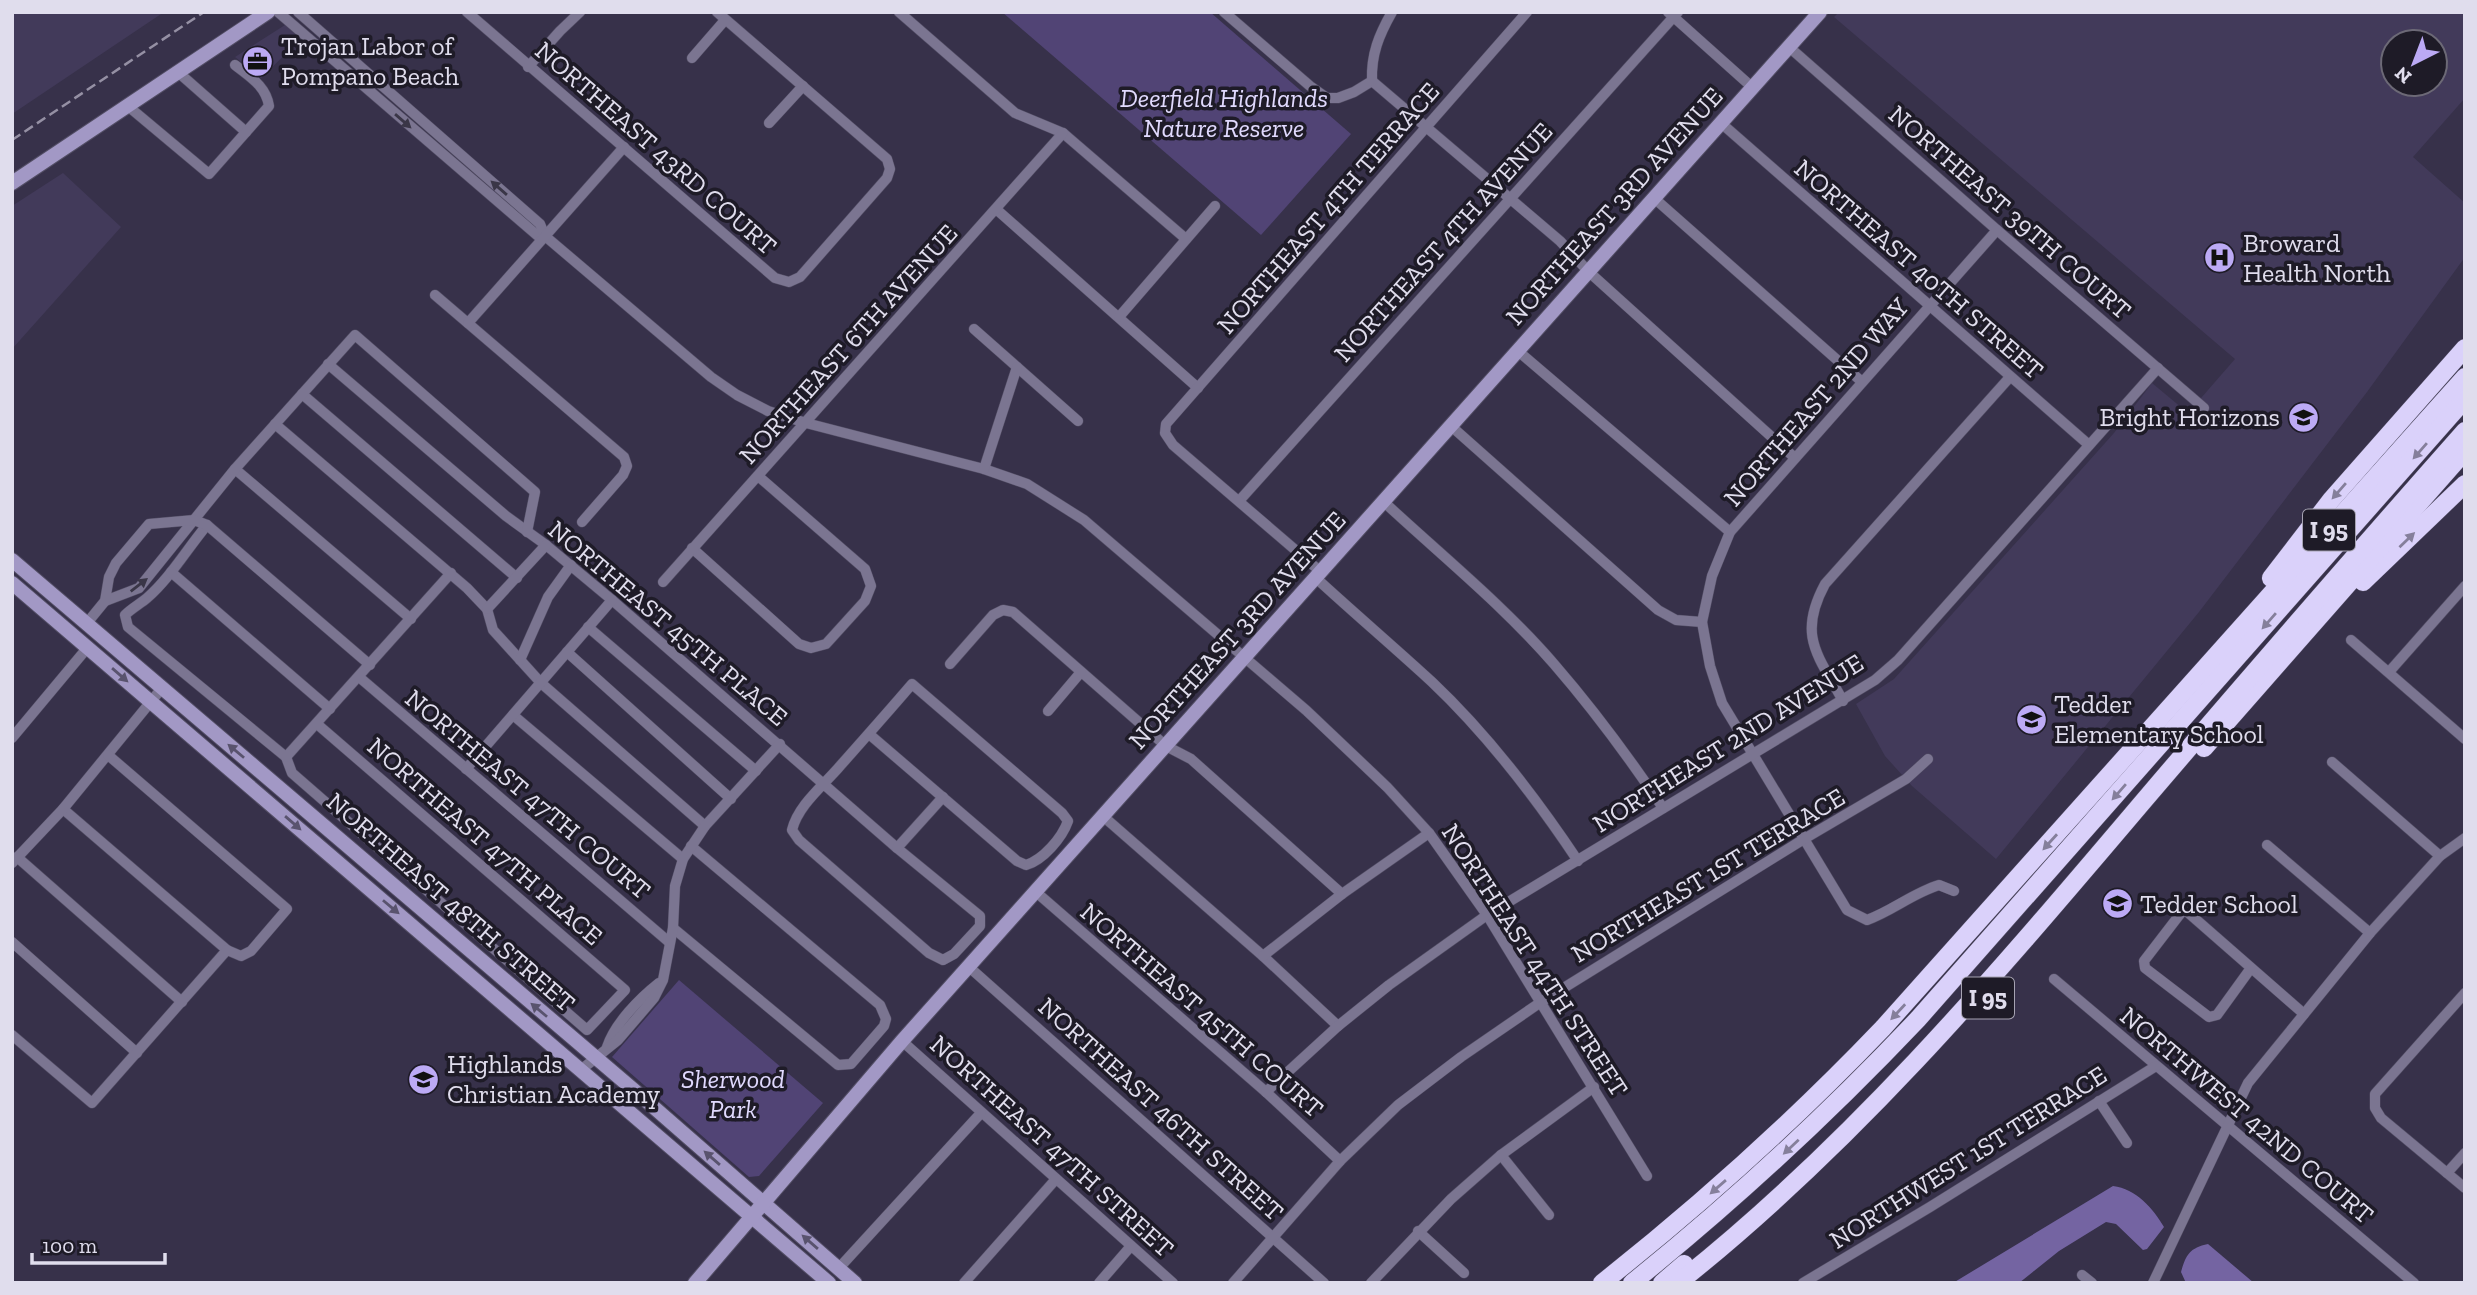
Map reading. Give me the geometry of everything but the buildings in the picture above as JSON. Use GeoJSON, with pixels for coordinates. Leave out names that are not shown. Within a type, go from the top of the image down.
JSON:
{"type":"FeatureCollection","features":[{"type":"Feature","properties":{"kind":"highway"},"geometry":{"type":"LineString","coordinates":[[2193,682],[2251,602],[2331,500],[2465,348]]}},
{"type":"Feature","properties":{"kind":"highway","name":"I 95"},"geometry":{"type":"LineString","coordinates":[[1602,1283],[1697,1206],[1769,1142],[1816,1098],[1905,1005],[2465,377]]}},
{"type":"Feature","properties":{"kind":"highway"},"geometry":{"type":"LineString","coordinates":[[1632,1283],[1760,1176],[1874,1065],[1961,971],[2465,399]]}},
{"type":"Feature","properties":{"kind":"highway"},"geometry":{"type":"LineString","coordinates":[[1662,1283],[1802,1161],[1894,1071],[2465,431]]}},
{"type":"Feature","properties":{"kind":"highway","name":"I 95"},"geometry":{"type":"LineString","coordinates":[[1697,1283],[1818,1178],[1910,1085],[2018,965],[2465,451]]}},
{"type":"Feature","properties":{"kind":"highway"},"geometry":{"type":"LineString","coordinates":[[2255,690],[2280,674],[2353,592],[2465,484]]}},
{"type":"Feature","properties":{"kind":"highway"},"geometry":{"type":"LineString","coordinates":[[1678,1283],[1811,1169],[1902,1078],[2062,898],[2257,666]]}},
{"type":"Feature","properties":{"kind":"highway"},"geometry":{"type":"LineString","coordinates":[[1769,1142],[1874,1065]]}},
{"type":"Feature","properties":{"kind":"main road"},"geometry":{"type":"LineString","coordinates":[[12,183],[268,12]]}},
{"type":"Feature","properties":{"kind":"main road","name":"NORTHEAST 3RD AVENUE"},"geometry":{"type":"LineString","coordinates":[[695,1283],[902,1041],[1820,12]]}},
{"type":"Feature","properties":{"kind":"main road","name":"NORTHEAST 48TH STREET"},"geometry":{"type":"LineString","coordinates":[[12,560],[642,1097],[855,1283]]}},
{"type":"Feature","properties":{"kind":"main road"},"geometry":{"type":"LineString","coordinates":[[12,576],[69,624],[77,626],[87,623]]}},
{"type":"Feature","properties":{"kind":"main road","name":"NORTHEAST 48TH STREET"},"geometry":{"type":"LineString","coordinates":[[12,584],[830,1283]]}},
{"type":"Feature","properties":{"kind":"main road"},"geometry":{"type":"LineString","coordinates":[[600,1085],[642,1097]]}},
{"type":"Feature","properties":{"kind":"street","name":"NORTHEAST 44TH STREET"},"geometry":{"type":"LineString","coordinates":[[278,12],[538,236],[545,236]]}},
{"type":"Feature","properties":{"kind":"street","name":"NORTHEAST 44TH STREET"},"geometry":{"type":"LineString","coordinates":[[298,12],[540,224],[545,236],[711,377],[737,395],[768,411],[806,424],[984,469],[1027,484],[1084,520],[1307,711],[1387,787],[1429,834],[1487,915],[1647,1176]]}},
{"type":"Feature","properties":{"kind":"street","name":"NORTHEAST 43RD COURT"},"geometry":{"type":"LineString","coordinates":[[467,12],[775,278],[789,282],[800,277],[887,178],[890,169],[887,159],[803,86]]}},
{"type":"Feature","properties":{"kind":"street"},"geometry":{"type":"LineString","coordinates":[[528,67],[559,31],[580,12]]}},
{"type":"Feature","properties":{"kind":"street"},"geometry":{"type":"LineString","coordinates":[[717,12],[803,86],[769,123]]}},
{"type":"Feature","properties":{"kind":"street"},"geometry":{"type":"LineString","coordinates":[[899,12],[1015,113],[1063,133],[1186,239]]}},
{"type":"Feature","properties":{"kind":"street"},"geometry":{"type":"LineString","coordinates":[[1224,12],[1310,86],[1327,97],[1338,98],[1354,93],[1372,81]]}},
{"type":"Feature","properties":{"kind":"street"},"geometry":{"type":"LineString","coordinates":[[1372,81],[1374,50],[1392,12]]}},
{"type":"Feature","properties":{"kind":"street","name":"NORTHEAST 4TH TERRACE"},"geometry":{"type":"LineString","coordinates":[[1239,501],[1173,445],[1165,433],[1166,424],[1527,12]]}},
{"type":"Feature","properties":{"kind":"street"},"geometry":{"type":"LineString","coordinates":[[1674,14],[1753,88]]}},
{"type":"Feature","properties":{"kind":"street","name":"NORTHEAST 4TH AVENUE"},"geometry":{"type":"LineString","coordinates":[[1239,501],[1674,14]]}},
{"type":"Feature","properties":{"kind":"street"},"geometry":{"type":"LineString","coordinates":[[692,58],[726,20]]}},
{"type":"Feature","properties":{"kind":"street","name":"NORTHEAST 39TH COURT"},"geometry":{"type":"LineString","coordinates":[[1789,47],[2204,408]]}},
{"type":"Feature","properties":{"kind":"street"},"geometry":{"type":"LineString","coordinates":[[129,107],[209,174],[269,106],[267,95],[260,85],[235,65]]}},
{"type":"Feature","properties":{"kind":"street"},"geometry":{"type":"LineString","coordinates":[[179,73],[246,132]]}},
{"type":"Feature","properties":{"kind":"street"},"geometry":{"type":"LineString","coordinates":[[1372,81],[1560,241],[1589,272],[1795,457]]}},
{"type":"Feature","properties":{"kind":"street","name":"NORTHEAST 40TH STREET"},"geometry":{"type":"LineString","coordinates":[[1721,123],[2089,445]]}},
{"type":"Feature","properties":{"kind":"street","name":"NORTHEAST 6TH AVENUE"},"geometry":{"type":"LineString","coordinates":[[663,582],[1063,133]]}},
{"type":"Feature","properties":{"kind":"street"},"geometry":{"type":"LineString","coordinates":[[468,323],[624,147]]}},
{"type":"Feature","properties":{"kind":"street"},"geometry":{"type":"LineString","coordinates":[[1654,198],[1861,381]]}},
{"type":"Feature","properties":{"kind":"street"},"geometry":{"type":"LineString","coordinates":[[1119,317],[1214,206]]}},
{"type":"Feature","properties":{"kind":"street"},"geometry":{"type":"LineString","coordinates":[[996,209],[1198,388]]}},
{"type":"Feature","properties":{"kind":"street","name":"NORTHEAST 2ND WAY"},"geometry":{"type":"LineString","coordinates":[[1702,622],[1712,576],[1730,532],[1997,230]]}},
{"type":"Feature","properties":{"kind":"street"},"geometry":{"type":"LineString","coordinates":[[435,295],[624,457],[627,467],[623,475],[582,522]]}},
{"type":"Feature","properties":{"kind":"street"},"geometry":{"type":"LineString","coordinates":[[974,329],[1078,421]]}},
{"type":"Feature","properties":{"kind":"street"},"geometry":{"type":"LineString","coordinates":[[87,623],[105,601],[139,588],[235,469],[355,335],[535,492],[527,532]]}},
{"type":"Feature","properties":{"kind":"street"},"geometry":{"type":"LineString","coordinates":[[1518,351],[1730,532]]}},
{"type":"Feature","properties":{"kind":"street","name":"NORTHEAST 45TH PLACE"},"geometry":{"type":"LineString","coordinates":[[328,364],[527,532],[571,565],[780,744],[897,848],[980,916],[980,926],[954,954],[943,960],[929,953],[799,840],[792,830],[795,817],[824,784]]}},
{"type":"Feature","properties":{"kind":"street"},"geometry":{"type":"LineString","coordinates":[[984,469],[1017,367]]}},
{"type":"Feature","properties":{"kind":"street","name":"NORTHEAST 2ND AVENUE"},"geometry":{"type":"LineString","coordinates":[[1266,1092],[1338,1026],[1389,985],[1487,915],[1875,681],[1898,660],[2158,368]]}},
{"type":"Feature","properties":{"kind":"street"},"geometry":{"type":"LineString","coordinates":[[1843,701],[1817,654],[1811,635],[1814,604],[1825,584],[2010,377]]}},
{"type":"Feature","properties":{"kind":"street"},"geometry":{"type":"LineString","coordinates":[[302,394],[517,578]]}},
{"type":"Feature","properties":{"kind":"street"},"geometry":{"type":"LineString","coordinates":[[275,424],[451,573],[487,609],[493,630],[541,683],[705,826]]}},
{"type":"Feature","properties":{"kind":"street"},"geometry":{"type":"LineString","coordinates":[[1451,426],[1658,610],[1676,620],[1702,622],[1710,666],[1722,703],[1847,910],[1867,920],[1920,891],[1939,885],[1954,891]]}},
{"type":"Feature","properties":{"kind":"street"},"geometry":{"type":"LineString","coordinates":[[235,469],[411,619]]}},
{"type":"Feature","properties":{"kind":"street"},"geometry":{"type":"LineString","coordinates":[[692,548],[799,644],[811,648],[826,644],[865,601],[872,586],[864,569],[758,476]]}},
{"type":"Feature","properties":{"kind":"street"},"geometry":{"type":"LineString","coordinates":[[1239,501],[1452,703],[1504,761],[1578,861]]}},
{"type":"Feature","properties":{"kind":"street"},"geometry":{"type":"LineString","coordinates":[[1384,502],[1497,606],[1553,663],[1664,808]]}},
{"type":"Feature","properties":{"kind":"street"},"geometry":{"type":"LineString","coordinates":[[105,601],[109,577],[116,563],[149,524],[194,520],[206,525],[370,665]]}},
{"type":"Feature","properties":{"kind":"street"},"geometry":{"type":"LineString","coordinates":[[206,525],[171,572],[146,599],[125,615],[128,627],[286,758],[451,573]]}},
{"type":"Feature","properties":{"kind":"street"},"geometry":{"type":"LineString","coordinates":[[487,609],[546,545]]}},
{"type":"Feature","properties":{"kind":"street"},"geometry":{"type":"LineString","coordinates":[[520,660],[548,597],[571,565]]}},
{"type":"Feature","properties":{"kind":"street"},"geometry":{"type":"LineString","coordinates":[[171,572],[330,709]]}},
{"type":"Feature","properties":{"kind":"street"},"geometry":{"type":"LineString","coordinates":[[2389,672],[2462,593]]}},
{"type":"Feature","properties":{"kind":"street"},"geometry":{"type":"LineString","coordinates":[[466,769],[612,600]]}},
{"type":"Feature","properties":{"kind":"street"},"geometry":{"type":"LineString","coordinates":[[950,664],[993,615],[1003,610],[1013,612],[1167,746],[1191,759],[1342,894]]}},
{"type":"Feature","properties":{"kind":"street"},"geometry":{"type":"LineString","coordinates":[[588,627],[756,771]]}},
{"type":"Feature","properties":{"kind":"street"},"geometry":{"type":"LineString","coordinates":[[2351,640],[2465,739]]}},
{"type":"Feature","properties":{"kind":"street"},"geometry":{"type":"LineString","coordinates":[[12,738],[88,647]]}},
{"type":"Feature","properties":{"kind":"street"},"geometry":{"type":"LineString","coordinates":[[566,652],[731,799]]}},
{"type":"Feature","properties":{"kind":"street"},"geometry":{"type":"LineString","coordinates":[[1048,711],[1081,672]]}},
{"type":"Feature","properties":{"kind":"street","name":"NORTHEAST 47TH COURT"},"geometry":{"type":"LineString","coordinates":[[359,677],[669,942]]}},
{"type":"Feature","properties":{"kind":"street"},"geometry":{"type":"LineString","coordinates":[[824,784],[912,684],[1062,813],[1068,821],[1065,829],[1036,862],[1026,865],[1017,861],[869,734]]}},
{"type":"Feature","properties":{"kind":"street"},"geometry":{"type":"LineString","coordinates":[[162,688],[62,809],[15,860],[182,1002]]}},
{"type":"Feature","properties":{"kind":"street"},"geometry":{"type":"LineString","coordinates":[[513,715],[683,859]]}},
{"type":"Feature","properties":{"kind":"street","name":"NORTHEAST 47TH PLACE"},"geometry":{"type":"LineString","coordinates":[[286,758],[292,773],[587,1030],[625,990],[317,724]]}},
{"type":"Feature","properties":{"kind":"street"},"geometry":{"type":"LineString","coordinates":[[582,1069],[618,1040],[648,1008],[663,980],[673,928],[675,886],[683,859],[705,826],[780,744]]}},
{"type":"Feature","properties":{"kind":"street"},"geometry":{"type":"LineString","coordinates":[[62,809],[227,950],[241,956],[251,951],[287,909],[108,754]]}},
{"type":"Feature","properties":{"kind":"street","name":"NORTHEAST 1ST TERRACE"},"geometry":{"type":"LineString","coordinates":[[1233,1283],[1340,1161],[1398,1105],[1461,1057],[1541,1002],[1906,779],[1928,759]]}},
{"type":"Feature","properties":{"kind":"street"},"geometry":{"type":"LineString","coordinates":[[2332,762],[2440,856]]}},
{"type":"Feature","properties":{"kind":"street"},"geometry":{"type":"LineString","coordinates":[[897,848],[943,797]]}},
{"type":"Feature","properties":{"kind":"street"},"geometry":{"type":"LineString","coordinates":[[1104,817],[1263,956],[1338,1026]]}},
{"type":"Feature","properties":{"kind":"street"},"geometry":{"type":"LineString","coordinates":[[1263,956],[1342,894],[1429,834]]}},
{"type":"Feature","properties":{"kind":"street"},"geometry":{"type":"LineString","coordinates":[[2153,1283],[2248,1083],[2370,933],[2440,856],[2465,838]]}},
{"type":"Feature","properties":{"kind":"street"},"geometry":{"type":"LineString","coordinates":[[2267,845],[2370,933]]}},
{"type":"Feature","properties":{"kind":"street"},"geometry":{"type":"LineString","coordinates":[[673,928],[838,1065],[851,1064],[884,1026],[886,1019],[880,1005],[691,846]]}},
{"type":"Feature","properties":{"kind":"street","name":"NORTHEAST 45TH COURT"},"geometry":{"type":"LineString","coordinates":[[1036,892],[1266,1092],[1340,1161]]}},
{"type":"Feature","properties":{"kind":"street"},"geometry":{"type":"LineString","coordinates":[[2251,968],[2217,1015],[2208,1017],[2145,968],[2144,961],[2184,909],[2304,1014]]}},
{"type":"Feature","properties":{"kind":"street"},"geometry":{"type":"LineString","coordinates":[[12,942],[137,1053]]}},
{"type":"Feature","properties":{"kind":"street"},"geometry":{"type":"LineString","coordinates":[[12,1035],[92,1103],[227,950]]}},
{"type":"Feature","properties":{"kind":"street","name":"NORTHEAST 46TH STREET"},"geometry":{"type":"LineString","coordinates":[[969,967],[1324,1283]]}},
{"type":"Feature","properties":{"kind":"street","name":"NORTHWEST 42ND COURT"},"geometry":{"type":"LineString","coordinates":[[2054,979],[2414,1283]]}},
{"type":"Feature","properties":{"kind":"street"},"geometry":{"type":"LineString","coordinates":[[2465,993],[2375,1094],[2375,1108],[2381,1118],[2465,1188]]}},
{"type":"Feature","properties":{"kind":"street","name":"NORTHEAST 47TH STREET"},"geometry":{"type":"LineString","coordinates":[[902,1041],[1173,1283]]}},
{"type":"Feature","properties":{"kind":"street","name":"NORTHWEST 1ST TERRACE"},"geometry":{"type":"LineString","coordinates":[[1803,1283],[2156,1066]]}},
{"type":"Feature","properties":{"kind":"street"},"geometry":{"type":"LineString","coordinates":[[1371,1283],[1418,1231],[1501,1155],[1594,1087]]}},
{"type":"Feature","properties":{"kind":"street"},"geometry":{"type":"LineString","coordinates":[[2099,1101],[2127,1143]]}},
{"type":"Feature","properties":{"kind":"street"},"geometry":{"type":"LineString","coordinates":[[839,1268],[981,1113]]}},
{"type":"Feature","properties":{"kind":"street"},"geometry":{"type":"LineString","coordinates":[[2447,1173],[2465,1153]]}},
{"type":"Feature","properties":{"kind":"street"},"geometry":{"type":"LineString","coordinates":[[1501,1155],[1549,1215]]}},
{"type":"Feature","properties":{"kind":"street"},"geometry":{"type":"LineString","coordinates":[[964,1283],[1056,1179]]}},
{"type":"Feature","properties":{"kind":"street"},"geometry":{"type":"LineString","coordinates":[[1418,1231],[1464,1273]]}},
{"type":"Feature","properties":{"kind":"street"},"geometry":{"type":"LineString","coordinates":[[1099,1283],[1131,1246]]}},
{"type":"Feature","properties":{"kind":"street"},"geometry":{"type":"LineString","coordinates":[[2082,1275],[2092,1283]]}},
{"type":"Feature","properties":{"kind":"shaded area"},"geometry":{"type":"Polygon","coordinates":[[[12,12],[164,12],[12,114],[12,12]]]}},
{"type":"Feature","properties":{"kind":"shaded area"},"geometry":{"type":"Polygon","coordinates":[[[1839,12],[2465,12],[2465,98],[2413,157],[2465,203],[2465,257],[2367,392],[2199,612],[1996,859],[1912,786],[1885,756],[1856,704],[1894,679],[2114,433],[2152,383],[2188,413],[2235,359],[1834,17],[1839,12]]]}},
{"type":"Feature","properties":{"kind":"shaded area","name":"Trojan Labor of Pompano Beach"},"geometry":{"type":"Polygon","coordinates":[[[285,25],[302,38],[261,78],[235,57],[285,25]]]}},
{"type":"Feature","properties":{"kind":"shaded area"},"geometry":{"type":"Polygon","coordinates":[[[63,173],[121,227],[12,349],[12,206],[63,173]]]}},
{"type":"Feature","properties":{"kind":"shaded area"},"geometry":{"type":"Polygon","coordinates":[[[2113,1186],[2129,1191],[2143,1200],[2164,1227],[2147,1249],[2143,1250],[2116,1224],[2106,1222],[2059,1251],[2019,1283],[1953,1283],[2113,1186]]]}},
{"type":"Feature","properties":{"kind":"shaded area"},"geometry":{"type":"Polygon","coordinates":[[[2208,1244],[2254,1283],[2186,1283],[2181,1272],[2187,1256],[2193,1250],[2208,1244]]]}},
{"type":"Feature","properties":{"kind":"green space","name":"Deerfield Highlands Nature Reserve"},"geometry":{"type":"Polygon","coordinates":[[[1002,12],[1210,12],[1351,134],[1261,235],[1002,12]]]}},
{"type":"Feature","properties":{"kind":"green space","name":"Sherwood Park"},"geometry":{"type":"Polygon","coordinates":[[[679,980],[823,1103],[759,1176],[749,1177],[612,1057],[679,980]]]}},
{"type":"Feature","properties":{"kind":"railway"},"geometry":{"type":"LineString","coordinates":[[12,140],[204,12]]}},
{"type":"Feature","properties":{"kind":"place","name":"Trojan Labor of Pompano Beach"},"geometry":{"type":"Point","coordinates":[258,61]}},
{"type":"Feature","properties":{"kind":"place","name":"Broward Health North"},"geometry":{"type":"Point","coordinates":[2220,258]}},
{"type":"Feature","properties":{"kind":"place","name":"Bright Horizons"},"geometry":{"type":"Point","coordinates":[2303,417]}},
{"type":"Feature","properties":{"kind":"place","name":"Tedder Elementary School"},"geometry":{"type":"Point","coordinates":[2031,719]}},
{"type":"Feature","properties":{"kind":"place","name":"Tedder School"},"geometry":{"type":"Point","coordinates":[2117,904]}},
{"type":"Feature","properties":{"kind":"place","name":"Highlands Christian Academy"},"geometry":{"type":"Point","coordinates":[424,1079]}}]}
